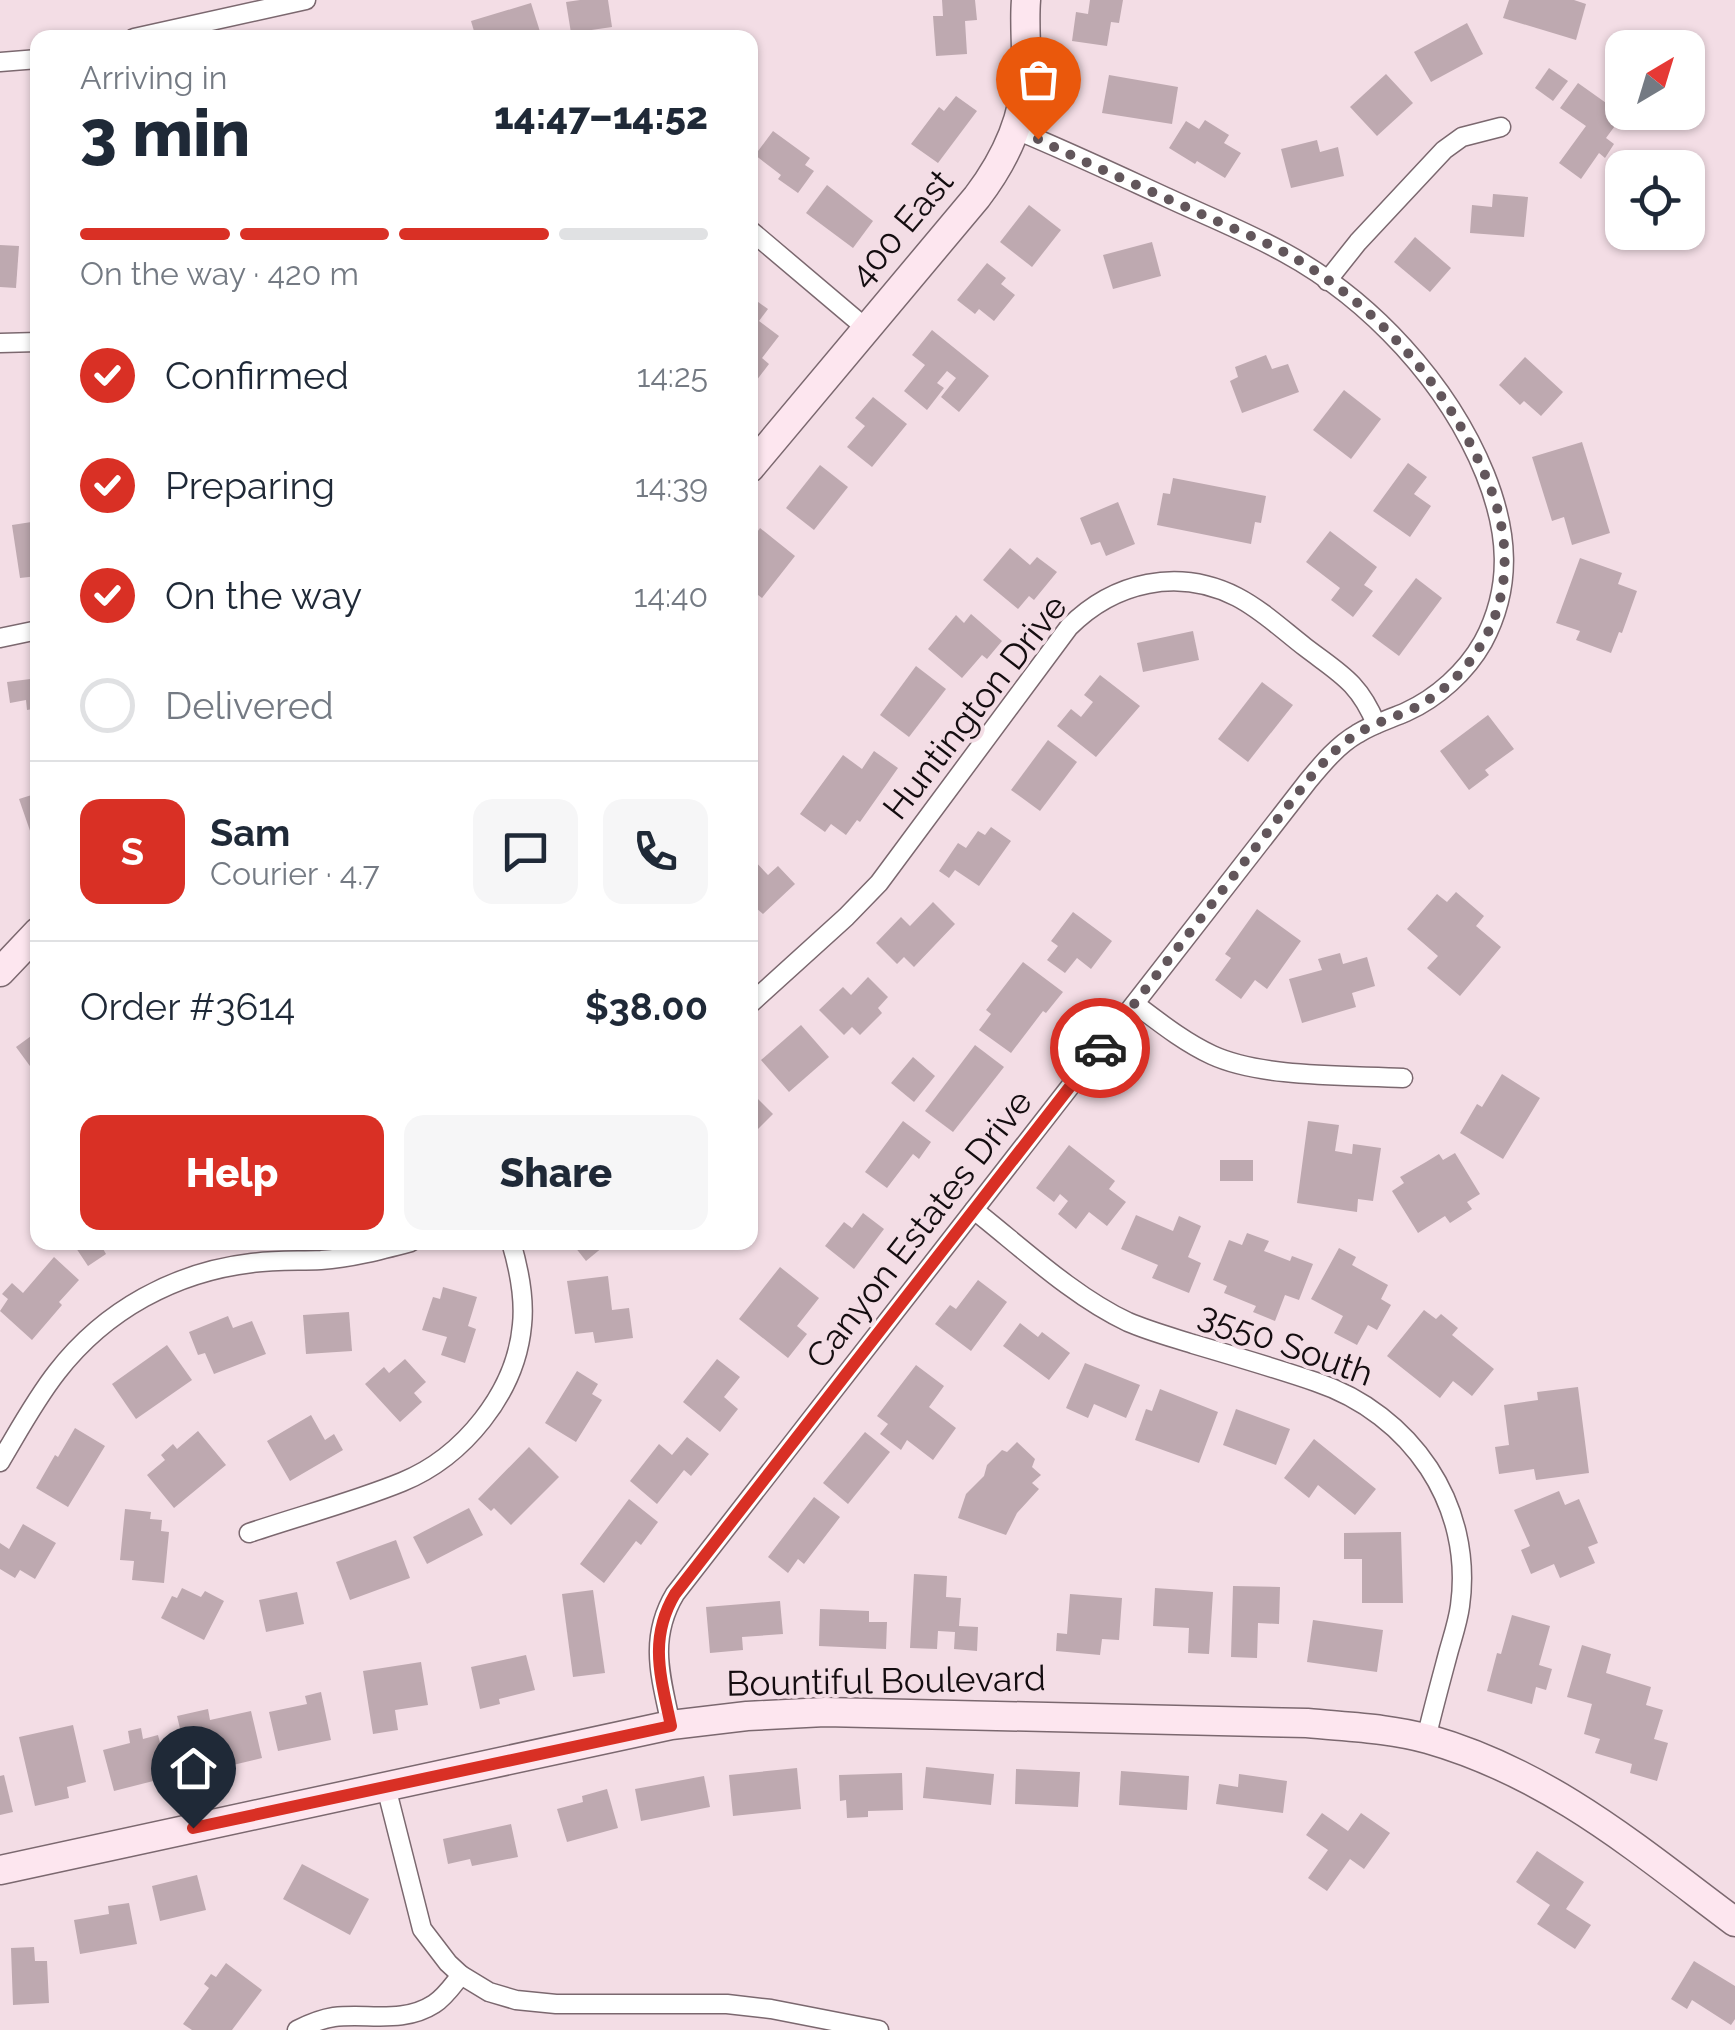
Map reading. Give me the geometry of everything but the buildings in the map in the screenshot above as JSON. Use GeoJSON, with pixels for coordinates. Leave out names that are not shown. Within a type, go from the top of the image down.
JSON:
{"type":"FeatureCollection","features":[{"type":"Feature","properties":{"kind":"main road","name":"400 East"},"geometry":{"type":"LineString","coordinates":[[758,458],[989,181],[1003,159],[1016,130],[1026,75],[1026,0]]}},
{"type":"Feature","properties":{"kind":"main road"},"geometry":{"type":"LineString","coordinates":[[0,972],[30,940]]}},
{"type":"Feature","properties":{"kind":"main road","name":"Bountiful Boulevard"},"geometry":{"type":"LineString","coordinates":[[0,1870],[671,1726],[747,1716],[864,1712],[1307,1722],[1426,1738],[1516,1772],[1624,1837],[1735,1922]]}},
{"type":"Feature","properties":{"kind":"street"},"geometry":{"type":"LineString","coordinates":[[170,30],[306,0]]}},
{"type":"Feature","properties":{"kind":"street"},"geometry":{"type":"LineString","coordinates":[[0,62],[30,59]]}},
{"type":"Feature","properties":{"kind":"street"},"geometry":{"type":"LineString","coordinates":[[1328,280],[1444,150],[1462,137],[1500,126]]}},
{"type":"Feature","properties":{"kind":"street","name":"Canyon Estates Drive"},"geometry":{"type":"LineString","coordinates":[[671,1726],[658,1656],[658,1639],[668,1607],[1315,772],[1356,734],[1422,704],[1467,665],[1481,646],[1500,601],[1505,577],[1504,533],[1492,492],[1466,434],[1406,352],[1355,302],[1328,280],[1266,243],[1016,130]]}},
{"type":"Feature","properties":{"kind":"street"},"geometry":{"type":"LineString","coordinates":[[758,237],[867,329]]}},
{"type":"Feature","properties":{"kind":"street"},"geometry":{"type":"LineString","coordinates":[[0,343],[30,342]]}},
{"type":"Feature","properties":{"kind":"street","name":"Huntington Drive"},"geometry":{"type":"LineString","coordinates":[[758,997],[879,882],[1069,627],[1091,607],[1118,592],[1147,584],[1177,582],[1208,586],[1236,596],[1352,684],[1367,702],[1376,724]]}},
{"type":"Feature","properties":{"kind":"street"},"geometry":{"type":"LineString","coordinates":[[0,638],[30,632]]}},
{"type":"Feature","properties":{"kind":"street"},"geometry":{"type":"LineString","coordinates":[[1135,1004],[1194,1045],[1239,1064],[1263,1070],[1403,1078]]}},
{"type":"Feature","properties":{"kind":"street","name":"3550 South"},"geometry":{"type":"LineString","coordinates":[[974,1210],[1080,1294],[1113,1314],[1148,1330],[1338,1390],[1377,1412],[1410,1442],[1446,1500],[1462,1565],[1460,1610],[1426,1738]]}},
{"type":"Feature","properties":{"kind":"street"},"geometry":{"type":"LineString","coordinates":[[0,1462],[40,1397],[74,1352],[112,1317],[160,1288],[219,1268],[284,1260],[324,1260],[384,1250]]}},
{"type":"Feature","properties":{"kind":"street"},"geometry":{"type":"LineString","coordinates":[[249,1533],[403,1482],[429,1468],[470,1434],[499,1396],[513,1364],[522,1328],[521,1280],[513,1250]]}},
{"type":"Feature","properties":{"kind":"street"},"geometry":{"type":"LineString","coordinates":[[386,1787],[422,1930],[461,1975],[489,1992],[516,2000],[556,2004],[727,2004],[879,2030]]}},
{"type":"Feature","properties":{"kind":"street"},"geometry":{"type":"LineString","coordinates":[[297,2030],[335,2017],[388,2017],[422,2010],[444,1997],[461,1975]]}},
{"type":"Feature","properties":{"kind":"way so far"},"geometry":{"type":"LineString","coordinates":[[1038,139],[1266,243],[1328,280],[1355,302],[1430,380],[1466,434],[1499,512],[1506,555],[1505,577],[1492,624],[1467,665],[1422,704],[1356,734],[1337,748],[1100,1048]]}},
{"type":"Feature","properties":{"kind":"route"},"geometry":{"type":"LineString","coordinates":[[193,1828],[671,1726],[660,1673],[658,1639],[675,1594],[1100,1048]]}}]}
